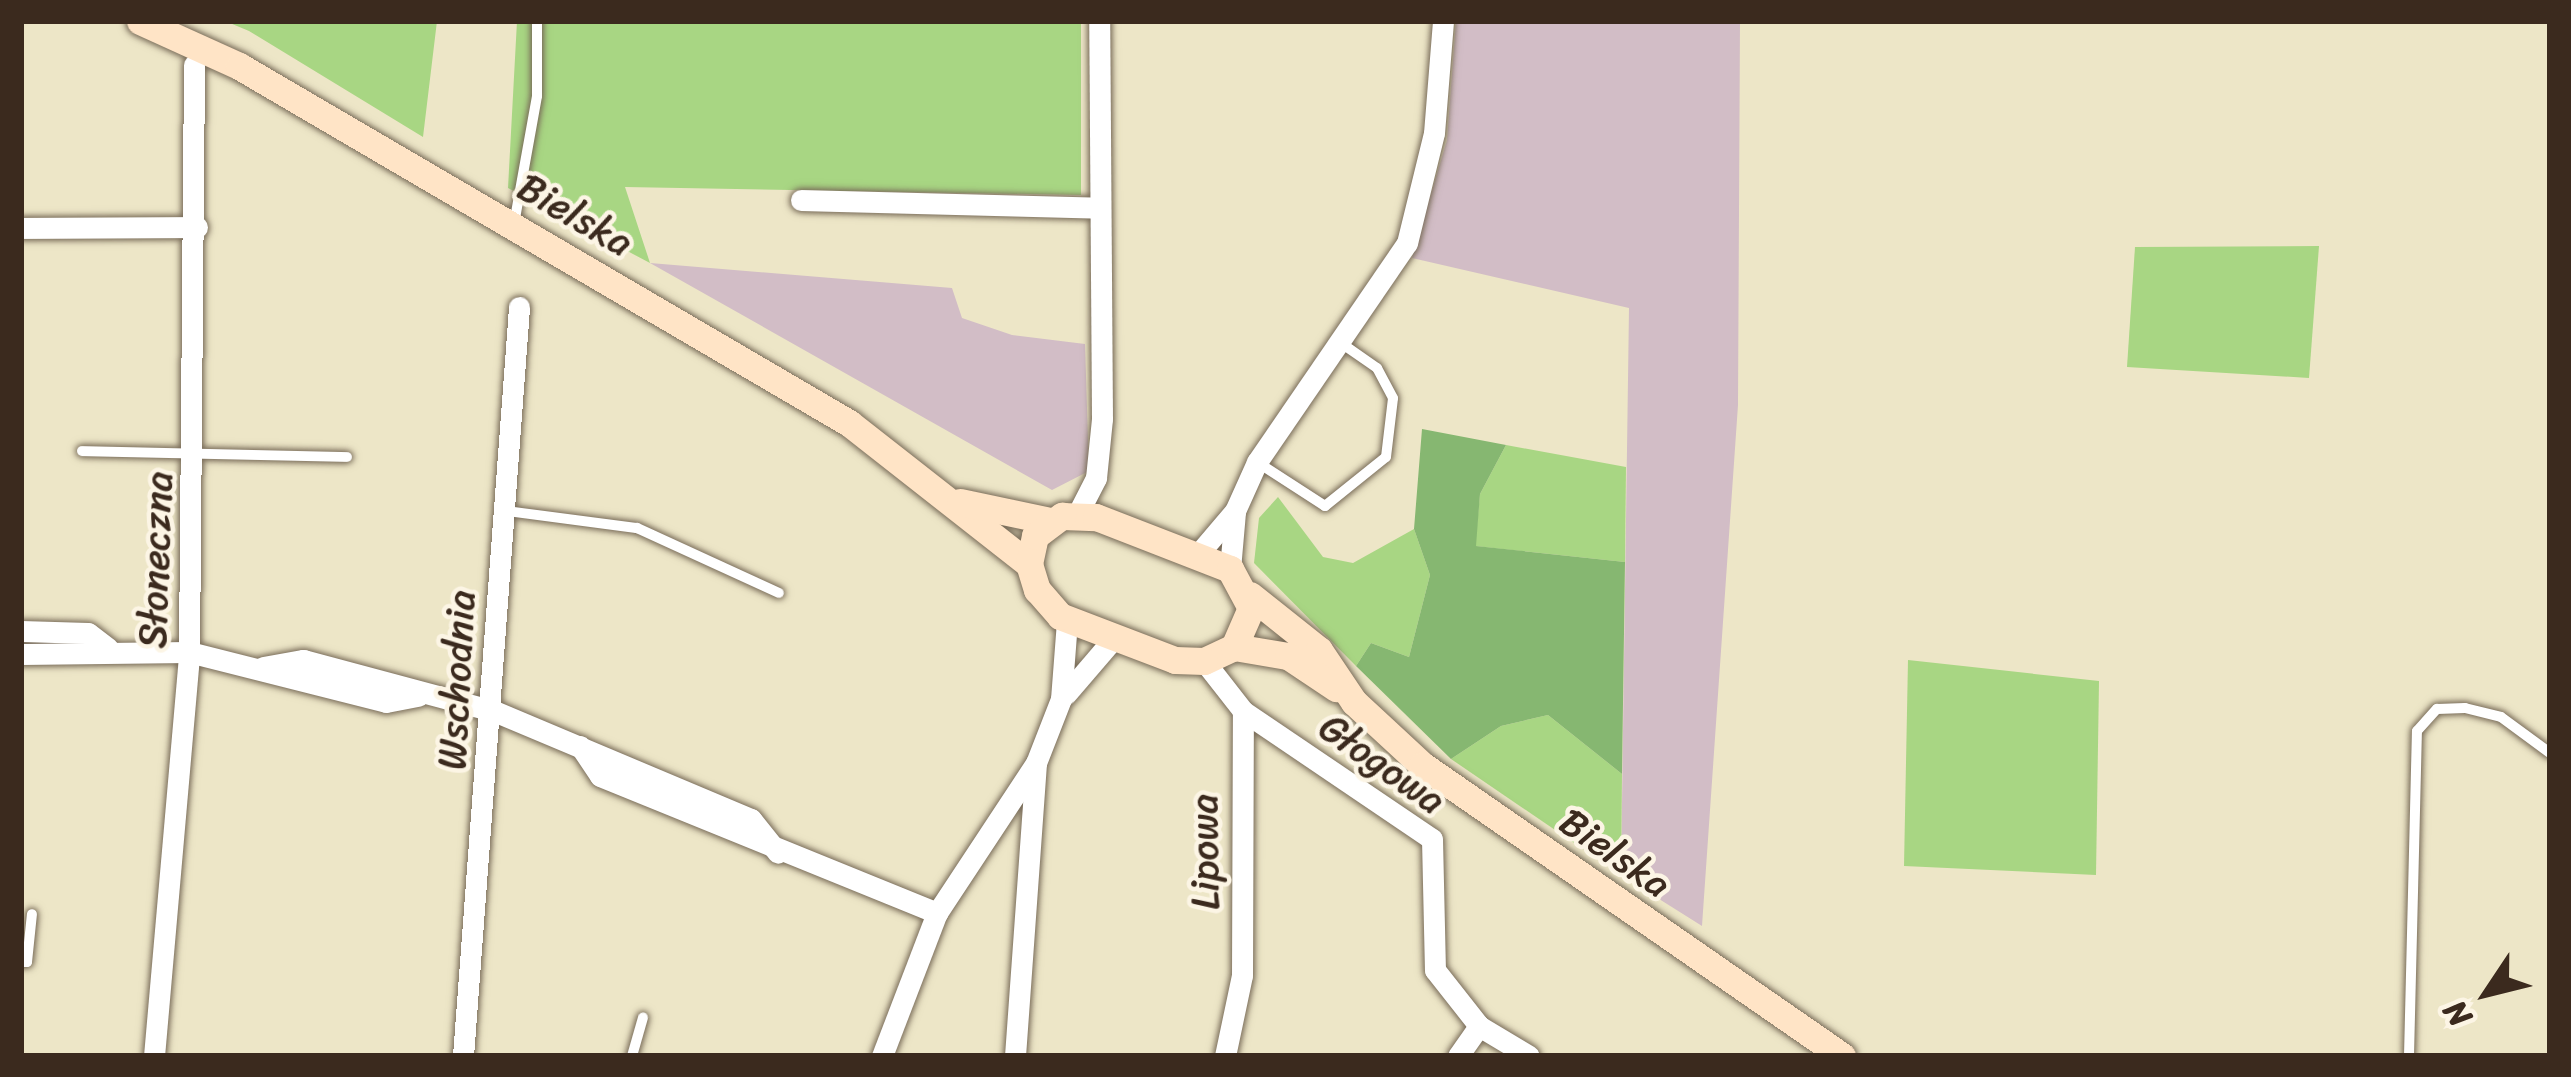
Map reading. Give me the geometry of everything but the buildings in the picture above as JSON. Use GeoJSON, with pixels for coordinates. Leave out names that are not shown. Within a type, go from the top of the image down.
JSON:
{"type":"FeatureCollection","features":[{"type":"Feature","properties":{"kind":"main road","name":"Bielska"},"geometry":{"type":"LineString","coordinates":[[140,21],[239,66],[849,422],[957,501],[1029,564],[1048,607],[1067,621]]}},
{"type":"Feature","properties":{"kind":"main road","name":"Bielska"},"geometry":{"type":"LineString","coordinates":[[957,501],[1109,521],[1200,552],[1230,569],[1250,595],[1319,650],[1354,702]]}},
{"type":"Feature","properties":{"kind":"main road"},"geometry":{"type":"LineString","coordinates":[[1029,564],[1063,518]]}},
{"type":"Feature","properties":{"kind":"main road"},"geometry":{"type":"LineString","coordinates":[[1067,621],[1175,660],[1204,661],[1234,647],[1251,616],[1250,595]]}},
{"type":"Feature","properties":{"kind":"main road","name":"Bielska"},"geometry":{"type":"LineString","coordinates":[[1234,647],[1288,656],[1354,702],[1422,765],[1842,1056]]}},
{"type":"Feature","properties":{"kind":"street"},"geometry":{"type":"LineString","coordinates":[[1099,21],[1096,478],[1109,521]]}},
{"type":"Feature","properties":{"kind":"street"},"geometry":{"type":"LineString","coordinates":[[1200,552],[1235,511],[1258,462],[1407,243],[1434,133],[1443,21]]}},
{"type":"Feature","properties":{"kind":"street","name":"Słoneczna"},"geometry":{"type":"LineString","coordinates":[[154,1056],[189,652],[197,454],[194,65]]}},
{"type":"Feature","properties":{"kind":"street"},"geometry":{"type":"LineString","coordinates":[[801,200],[1100,208]]}},
{"type":"Feature","properties":{"kind":"street"},"geometry":{"type":"LineString","coordinates":[[21,228],[197,227]]}},
{"type":"Feature","properties":{"kind":"street","name":"Wschodnia"},"geometry":{"type":"LineString","coordinates":[[463,1056],[494,711],[519,308]]}},
{"type":"Feature","properties":{"kind":"street"},"geometry":{"type":"LineString","coordinates":[[1063,518],[1096,478]]}},
{"type":"Feature","properties":{"kind":"street"},"geometry":{"type":"LineString","coordinates":[[1230,569],[1235,511]]}},
{"type":"Feature","properties":{"kind":"street"},"geometry":{"type":"LineString","coordinates":[[883,1056],[937,913],[1036,763],[1061,699],[1067,621]]}},
{"type":"Feature","properties":{"kind":"street"},"geometry":{"type":"LineString","coordinates":[[21,631],[88,633],[108,648]]}},
{"type":"Feature","properties":{"kind":"street"},"geometry":{"type":"LineString","coordinates":[[1061,699],[1114,638]]}},
{"type":"Feature","properties":{"kind":"street"},"geometry":{"type":"LineString","coordinates":[[21,654],[86,656],[108,648],[189,652],[263,667],[386,702],[418,696],[494,711],[580,746],[599,776],[778,853],[937,913]]}},
{"type":"Feature","properties":{"kind":"street"},"geometry":{"type":"LineString","coordinates":[[1204,661],[1243,711]]}},
{"type":"Feature","properties":{"kind":"street","name":"Głogowa"},"geometry":{"type":"LineString","coordinates":[[1243,711],[1432,839],[1435,970],[1479,1026],[1529,1056]]}},
{"type":"Feature","properties":{"kind":"street","name":"Lipowa"},"geometry":{"type":"LineString","coordinates":[[1225,1056],[1241,975],[1243,711]]}},
{"type":"Feature","properties":{"kind":"street"},"geometry":{"type":"LineString","coordinates":[[1015,1056],[1036,763]]}},
{"type":"Feature","properties":{"kind":"street"},"geometry":{"type":"LineString","coordinates":[[1458,1056],[1479,1026]]}},
{"type":"Feature","properties":{"kind":"lane"},"geometry":{"type":"LineString","coordinates":[[514,224],[537,96],[537,21]]}},
{"type":"Feature","properties":{"kind":"lane"},"geometry":{"type":"LineString","coordinates":[[1258,462],[1324,506],[1387,457],[1394,398],[1377,368],[1341,343]]}},
{"type":"Feature","properties":{"kind":"lane"},"geometry":{"type":"LineString","coordinates":[[82,451],[347,457]]}},
{"type":"Feature","properties":{"kind":"lane"},"geometry":{"type":"LineString","coordinates":[[507,511],[637,528],[779,593]]}},
{"type":"Feature","properties":{"kind":"lane"},"geometry":{"type":"LineString","coordinates":[[2408,1056],[2412,740],[2437,709],[2465,708],[2501,717],[2550,753]]}},
{"type":"Feature","properties":{"kind":"lane"},"geometry":{"type":"LineString","coordinates":[[21,962],[27,962],[32,914]]}},
{"type":"Feature","properties":{"kind":"lane"},"geometry":{"type":"LineString","coordinates":[[632,1056],[643,1018]]}},
{"type":"Feature","properties":{"kind":"shaded area"},"geometry":{"type":"Polygon","coordinates":[[[1456,21],[1740,21],[1738,405],[1702,926],[1621,875],[1629,308],[1412,258],[1447,140],[1456,21]]]}},
{"type":"Feature","properties":{"kind":"shaded area"},"geometry":{"type":"Polygon","coordinates":[[[650,263],[952,288],[962,318],[1012,335],[1085,344],[1089,471],[1052,490],[650,263]]]}},
{"type":"Feature","properties":{"kind":"green space"},"geometry":{"type":"Polygon","coordinates":[[[225,21],[437,21],[423,137],[249,31],[225,21]]]}},
{"type":"Feature","properties":{"kind":"green space"},"geometry":{"type":"Polygon","coordinates":[[[517,21],[1081,21],[1081,195],[625,187],[650,263],[508,188],[517,21]]]}},
{"type":"Feature","properties":{"kind":"green space"},"geometry":{"type":"Polygon","coordinates":[[[2319,246],[2309,378],[2127,367],[2135,247],[2319,246]]]}},
{"type":"Feature","properties":{"kind":"green space"},"geometry":{"type":"Polygon","coordinates":[[[1422,429],[1506,445],[1480,494],[1476,546],[1625,562],[1622,774],[1548,715],[1501,726],[1451,759],[1356,666],[1371,643],[1409,657],[1430,575],[1414,529],[1422,429]]]}},
{"type":"Feature","properties":{"kind":"green space"},"geometry":{"type":"Polygon","coordinates":[[[1506,445],[1626,467],[1625,562],[1475,546],[1480,494],[1506,445]]]}},
{"type":"Feature","properties":{"kind":"green space"},"geometry":{"type":"Polygon","coordinates":[[[1278,497],[1323,557],[1353,563],[1414,529],[1430,575],[1409,657],[1371,643],[1356,666],[1254,563],[1259,518],[1278,497]]]}},
{"type":"Feature","properties":{"kind":"green space"},"geometry":{"type":"Polygon","coordinates":[[[1908,660],[2099,681],[2096,875],[1904,866],[1908,660]]]}},
{"type":"Feature","properties":{"kind":"green space"},"geometry":{"type":"Polygon","coordinates":[[[1548,715],[1622,774],[1621,875],[1451,759],[1501,726],[1548,715]]]}}]}
